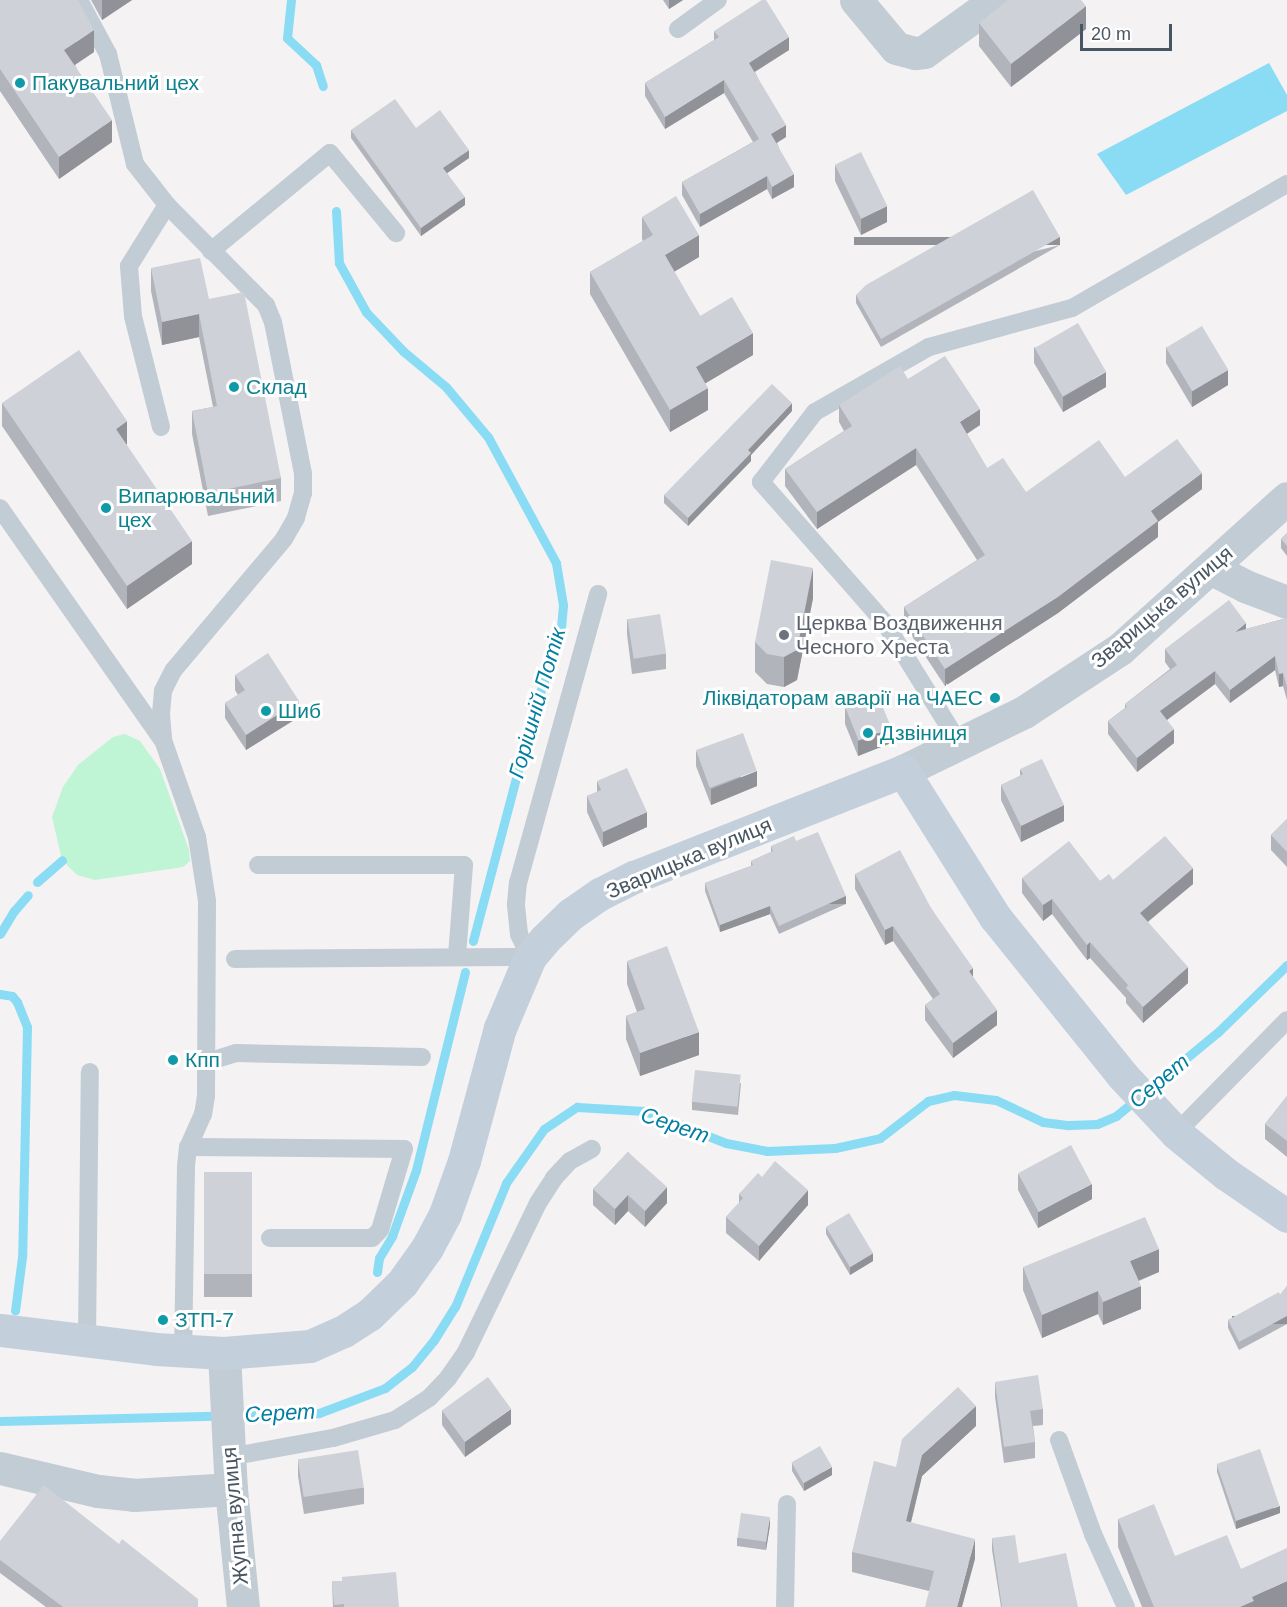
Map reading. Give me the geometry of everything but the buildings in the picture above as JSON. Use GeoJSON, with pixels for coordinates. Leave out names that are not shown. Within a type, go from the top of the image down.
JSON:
{"type":"FeatureCollection","features":[{"type":"Feature","properties":{"kind":"street"},"geometry":{"type":"LineString","coordinates":[[856,0],[896,48],[915,53],[924,52],[996,0]]}},
{"type":"Feature","properties":{"kind":"street","name":"Зварицька вулиця"},"geometry":{"type":"LineString","coordinates":[[0,1330],[183,1351],[224,1353],[310,1346],[344,1331],[369,1315],[402,1283],[427,1248],[444,1214],[464,1161],[500,1028],[530,957],[544,939],[571,914],[600,894],[634,877],[903,771],[1024,712],[1120,649],[1287,498]]}},
{"type":"Feature","properties":{"kind":"street"},"geometry":{"type":"LineString","coordinates":[[1212,568],[1245,586],[1287,602]]}},
{"type":"Feature","properties":{"kind":"street"},"geometry":{"type":"LineString","coordinates":[[903,771],[995,917],[1122,1075],[1167,1124],[1226,1174],[1287,1216]]}},
{"type":"Feature","properties":{"kind":"street","name":"Жупна вулиця"},"geometry":{"type":"LineString","coordinates":[[224,1353],[229,1462],[243,1607]]}},
{"type":"Feature","properties":{"kind":"street"},"geometry":{"type":"LineString","coordinates":[[0,1468],[98,1491],[134,1495],[229,1462]]}},
{"type":"Feature","properties":{"kind":"lane"},"geometry":{"type":"LineString","coordinates":[[79,0],[108,54],[135,164],[167,205],[211,251],[256,292],[266,305],[273,322],[303,474],[303,493],[296,518],[284,540],[173,671],[163,691],[161,715],[163,740],[197,837],[207,901],[207,1062],[203,1114],[188,1147],[183,1351]]}},
{"type":"Feature","properties":{"kind":"lane"},"geometry":{"type":"LineString","coordinates":[[678,29],[718,0]]}},
{"type":"Feature","properties":{"kind":"lane"},"geometry":{"type":"LineString","coordinates":[[211,251],[330,153],[396,233]]}},
{"type":"Feature","properties":{"kind":"lane"},"geometry":{"type":"LineString","coordinates":[[959,744],[885,623],[761,482],[815,412],[929,347],[1072,308],[1287,184]]}},
{"type":"Feature","properties":{"kind":"lane"},"geometry":{"type":"LineString","coordinates":[[161,427],[133,316],[129,266],[167,205]]}},
{"type":"Feature","properties":{"kind":"lane"},"geometry":{"type":"LineString","coordinates":[[0,508],[163,740]]}},
{"type":"Feature","properties":{"kind":"lane"},"geometry":{"type":"LineString","coordinates":[[236,959],[530,957],[519,934],[516,904],[518,883],[598,594]]}},
{"type":"Feature","properties":{"kind":"lane"},"geometry":{"type":"LineString","coordinates":[[258,865],[464,865],[457,957]]}},
{"type":"Feature","properties":{"kind":"lane"},"geometry":{"type":"LineString","coordinates":[[1167,1124],[1287,1020]]}},
{"type":"Feature","properties":{"kind":"lane"},"geometry":{"type":"LineString","coordinates":[[207,1062],[236,1053],[422,1057]]}},
{"type":"Feature","properties":{"kind":"lane"},"geometry":{"type":"LineString","coordinates":[[87,1341],[90,1072]]}},
{"type":"Feature","properties":{"kind":"lane"},"geometry":{"type":"LineString","coordinates":[[188,1147],[404,1149],[380,1230],[372,1238],[270,1238]]}},
{"type":"Feature","properties":{"kind":"lane"},"geometry":{"type":"LineString","coordinates":[[229,1462],[333,1438],[395,1420],[429,1398],[448,1378],[466,1352],[538,1203],[554,1178],[570,1161],[592,1149]]}},
{"type":"Feature","properties":{"kind":"lane"},"geometry":{"type":"LineString","coordinates":[[1059,1440],[1094,1534],[1126,1607]]}},
{"type":"Feature","properties":{"kind":"lane"},"geometry":{"type":"LineString","coordinates":[[785,1607],[787,1504]]}},
{"type":"Feature","properties":{"kind":"green space"},"geometry":{"type":"Polygon","coordinates":[[[125,734],[140,741],[160,769],[189,850],[190,861],[183,867],[95,880],[77,875],[62,860],[52,817],[63,787],[78,765],[113,737],[125,734]]]}},
{"type":"Feature","properties":{"kind":"water"},"geometry":{"type":"Polygon","coordinates":[[[1269,63],[1287,95],[1287,111],[1126,195],[1097,154],[1269,63]]]}},
{"type":"Feature","properties":{"kind":"waterway","name":"Горішній Потік"},"geometry":{"type":"LineString","coordinates":[[291,0],[287,38],[316,65],[323,86]]}},
{"type":"Feature","properties":{"kind":"waterway","name":"Горішній Потік"},"geometry":{"type":"LineString","coordinates":[[336,211],[339,263],[366,312],[403,351],[446,387],[488,437],[556,563],[563,605],[560,638],[535,706],[473,941]]}},
{"type":"Feature","properties":{"kind":"waterway"},"geometry":{"type":"LineString","coordinates":[[37,882],[62,860]]}},
{"type":"Feature","properties":{"kind":"waterway"},"geometry":{"type":"LineString","coordinates":[[0,934],[14,911],[28,895]]}},
{"type":"Feature","properties":{"kind":"waterway","name":"Серет"},"geometry":{"type":"LineString","coordinates":[[0,1421],[319,1413],[385,1388],[412,1367],[434,1340],[455,1307],[506,1183],[544,1129],[577,1107],[645,1111],[726,1143],[767,1151],[835,1148],[880,1138],[928,1101],[954,1095],[996,1100],[1043,1122],[1069,1125],[1097,1124],[1116,1116],[1218,1032],[1287,965]]}},
{"type":"Feature","properties":{"kind":"waterway","name":"Горішній Потік"},"geometry":{"type":"LineString","coordinates":[[377,1272],[379,1258],[392,1236],[416,1170],[465,972]]}},
{"type":"Feature","properties":{"kind":"waterway"},"geometry":{"type":"LineString","coordinates":[[0,994],[12,996],[17,1002],[27,1027],[22,1257],[15,1311]]}},
{"type":"Feature","properties":{"kind":"place","name":"Пакувальний цех"},"geometry":{"type":"Point","coordinates":[20,83]}},
{"type":"Feature","properties":{"kind":"place","name":"Склад"},"geometry":{"type":"Point","coordinates":[234,387]}},
{"type":"Feature","properties":{"kind":"place","name":"Випарювальний цех"},"geometry":{"type":"Point","coordinates":[106,508]}},
{"type":"Feature","properties":{"kind":"place","name":"Церква Воздвиження Чесного Хреста"},"geometry":{"type":"Point","coordinates":[784,635]}},
{"type":"Feature","properties":{"kind":"place","name":"Ліквідаторам аварії на ЧАЕС"},"geometry":{"type":"Point","coordinates":[995,698]}},
{"type":"Feature","properties":{"kind":"place","name":"Шиб"},"geometry":{"type":"Point","coordinates":[266,711]}},
{"type":"Feature","properties":{"kind":"place","name":"Дзвіниця"},"geometry":{"type":"Point","coordinates":[868,733]}},
{"type":"Feature","properties":{"kind":"place","name":"Кпп"},"geometry":{"type":"Point","coordinates":[173,1060]}},
{"type":"Feature","properties":{"kind":"place","name":"ЗТП-7"},"geometry":{"type":"Point","coordinates":[163,1320]}}]}
